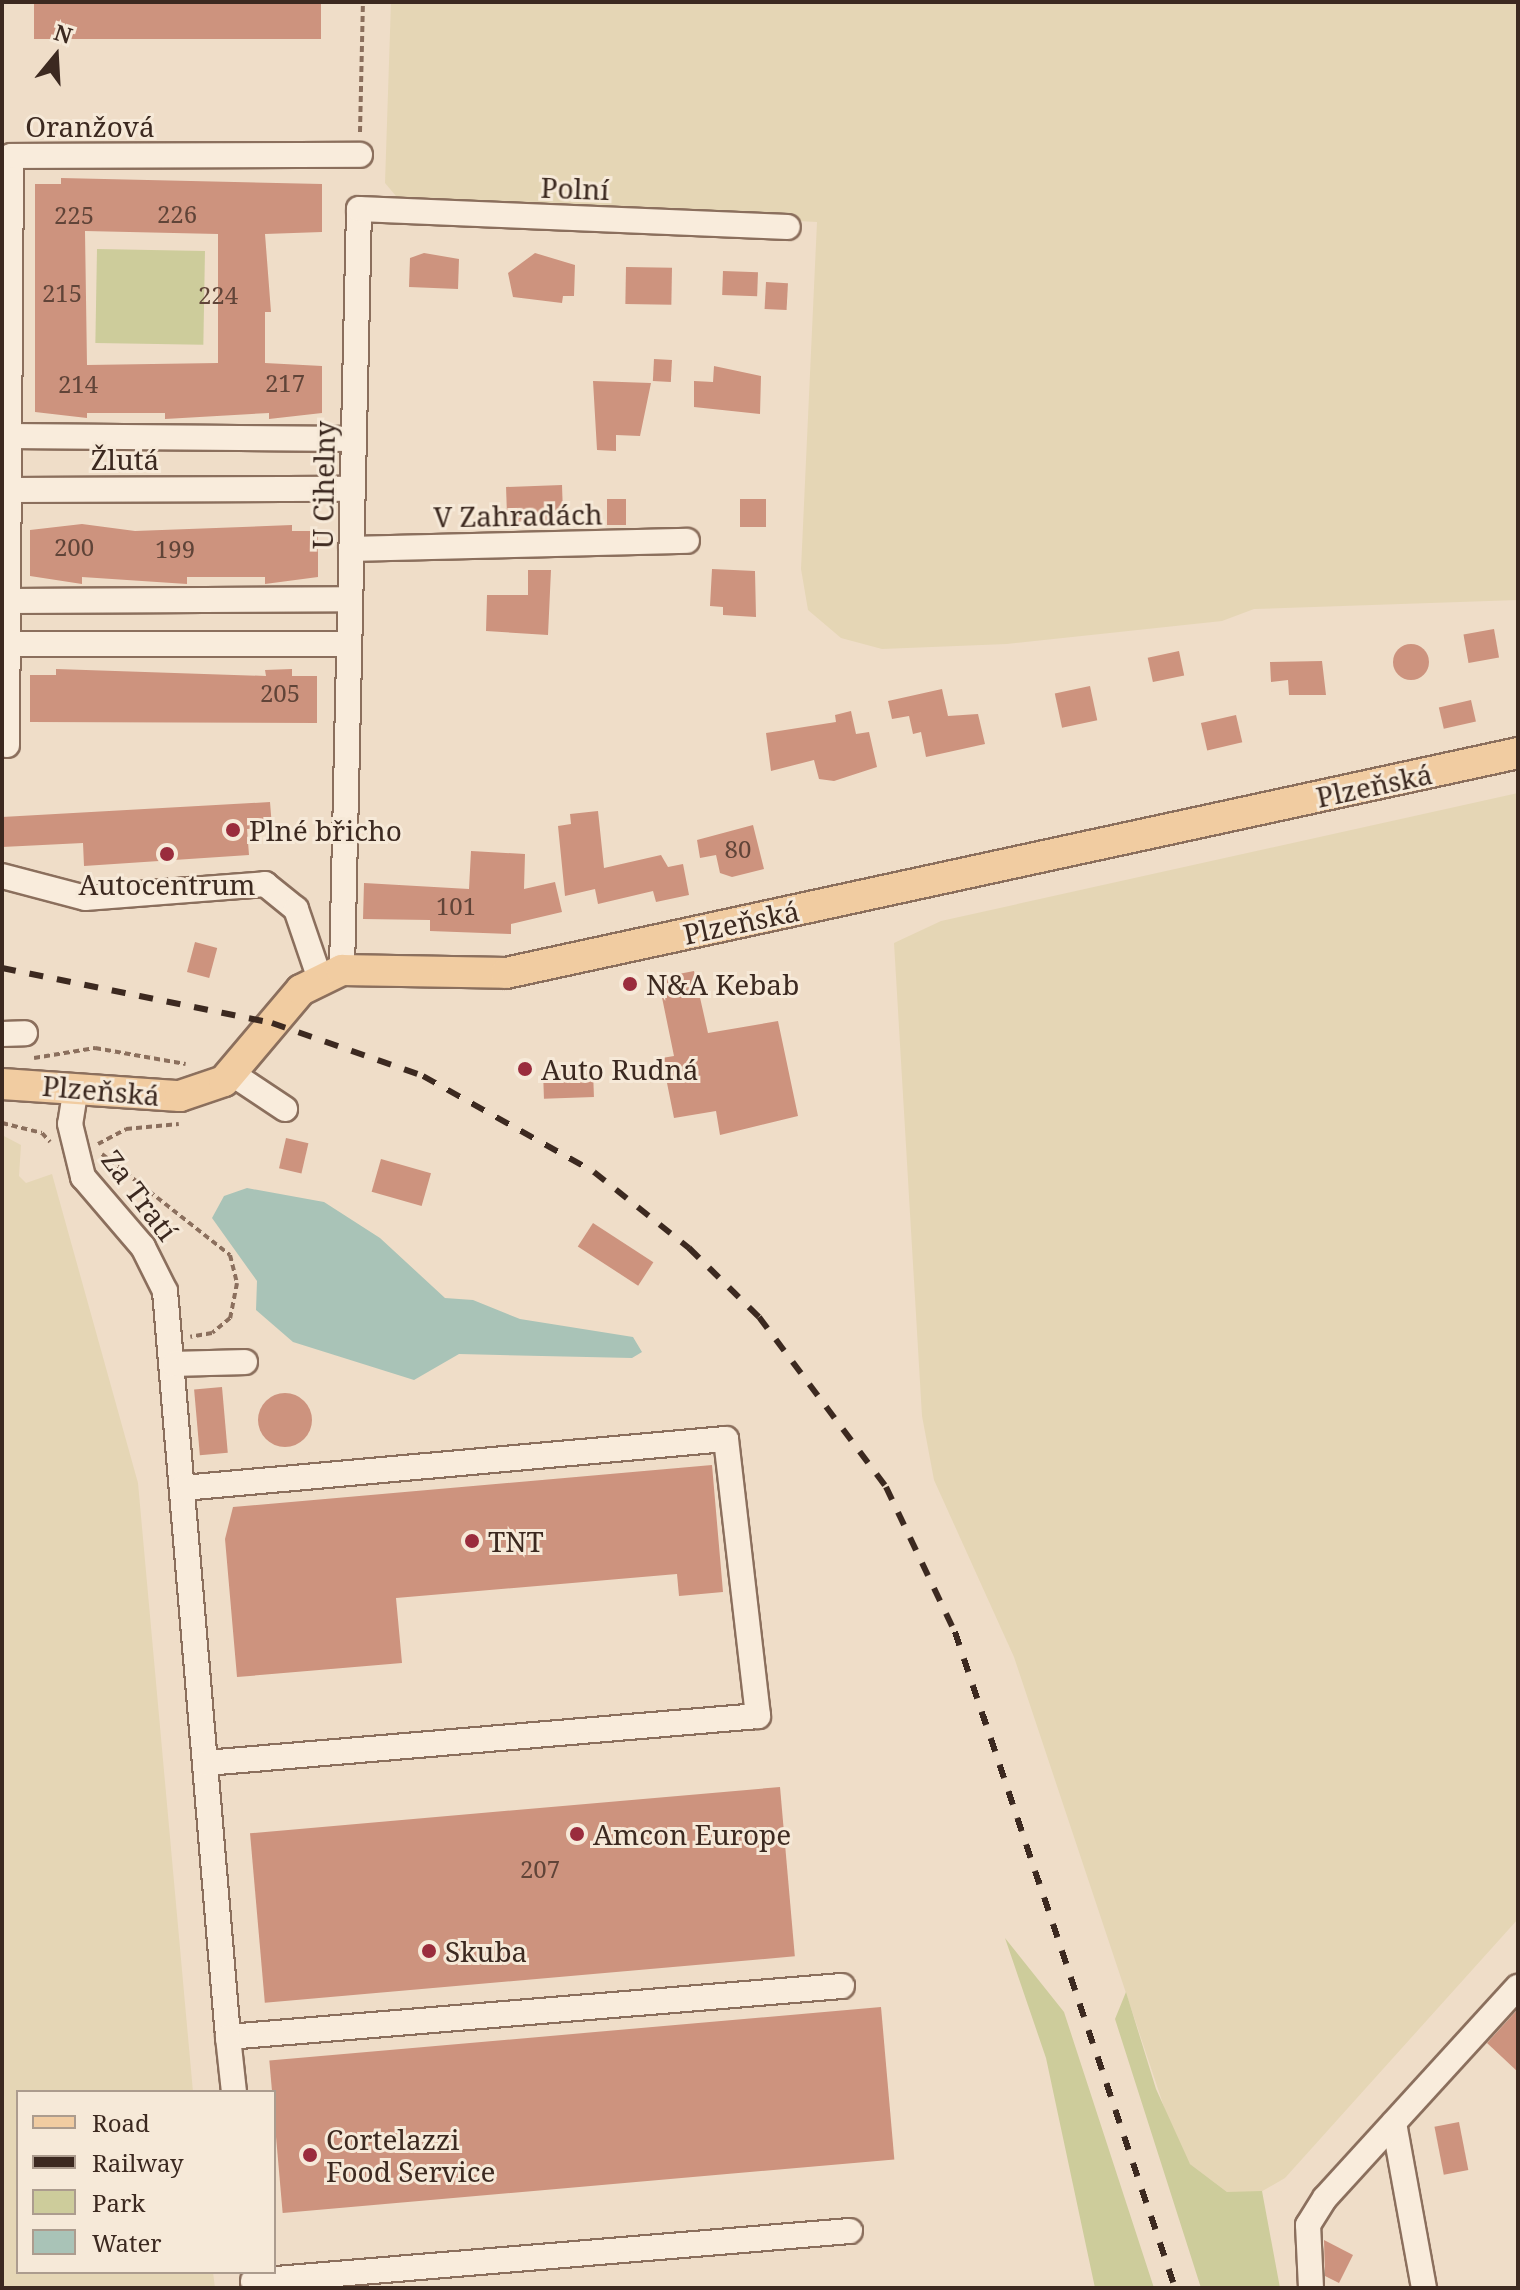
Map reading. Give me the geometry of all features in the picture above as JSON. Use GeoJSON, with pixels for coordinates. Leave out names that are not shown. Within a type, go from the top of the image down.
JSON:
{"type":"FeatureCollection","features":[{"type":"Feature","properties":{"kind":"main road","name":"Plzeňská"},"geometry":{"type":"LineString","coordinates":[[2,1084],[180,1096],[231,1073],[281,1009],[331,973],[506,973],[1518,753]]}},
{"type":"Feature","properties":{"kind":"street","name":"Oranžová"},"geometry":{"type":"LineString","coordinates":[[9,436],[11,156],[360,155]]}},
{"type":"Feature","properties":{"kind":"street","name":"Polní"},"geometry":{"type":"LineString","coordinates":[[359,209],[788,227]]}},
{"type":"Feature","properties":{"kind":"street","name":"U Cihelny"},"geometry":{"type":"LineString","coordinates":[[331,973],[349,644],[359,209]]}},
{"type":"Feature","properties":{"kind":"street"},"geometry":{"type":"LineString","coordinates":[[7,745],[9,436],[354,439]]}},
{"type":"Feature","properties":{"kind":"street","name":"Žlutá"},"geometry":{"type":"LineString","coordinates":[[10,490],[353,489]]}},
{"type":"Feature","properties":{"kind":"street","name":"V Zahradách"},"geometry":{"type":"LineString","coordinates":[[351,549],[687,541]]}},
{"type":"Feature","properties":{"kind":"street"},"geometry":{"type":"LineString","coordinates":[[9,601],[350,599]]}},
{"type":"Feature","properties":{"kind":"street"},"geometry":{"type":"LineString","coordinates":[[10,644],[349,644]]}},
{"type":"Feature","properties":{"kind":"street"},"geometry":{"type":"LineString","coordinates":[[2,876],[85,898],[265,884],[296,909],[331,973]]}},
{"type":"Feature","properties":{"kind":"street"},"geometry":{"type":"LineString","coordinates":[[231,1073],[285,1109]]}},
{"type":"Feature","properties":{"kind":"street","name":"Za Tratí"},"geometry":{"type":"LineString","coordinates":[[76,1087],[74,1155],[83,1177],[158,1268],[183,1345],[183,1488],[234,2090]]}},
{"type":"Feature","properties":{"kind":"street"},"geometry":{"type":"LineString","coordinates":[[183,1345],[245,1362]]}},
{"type":"Feature","properties":{"kind":"street"},"geometry":{"type":"LineString","coordinates":[[183,1488],[726,1439],[758,1716],[206,1763]]}},
{"type":"Feature","properties":{"kind":"street"},"geometry":{"type":"LineString","coordinates":[[228,2037],[842,1986]]}},
{"type":"Feature","properties":{"kind":"street"},"geometry":{"type":"LineString","coordinates":[[1311,2288],[1308,2225],[1394,2123],[1518,1987]]}},
{"type":"Feature","properties":{"kind":"street"},"geometry":{"type":"LineString","coordinates":[[1394,2123],[1424,2288]]}},
{"type":"Feature","properties":{"kind":"street"},"geometry":{"type":"LineString","coordinates":[[253,2280],[850,2231]]}},
{"type":"Feature","properties":{"kind":"path"},"geometry":{"type":"LineString","coordinates":[[360,155],[363,2]]}},
{"type":"Feature","properties":{"kind":"path"},"geometry":{"type":"LineString","coordinates":[[25,1060],[95,1048],[167,1065],[198,1062]]}},
{"type":"Feature","properties":{"kind":"path"},"geometry":{"type":"LineString","coordinates":[[95,1161],[95,1154],[106,1134],[194,1118]]}},
{"type":"Feature","properties":{"kind":"path"},"geometry":{"type":"LineString","coordinates":[[95,1154],[108,1155],[230,1255],[237,1283],[230,1318],[212,1333],[183,1345]]}},
{"type":"Feature","properties":{"kind":"shaded area"},"geometry":{"type":"Polygon","coordinates":[[[391,2],[1518,2],[1518,600],[1254,609],[1222,621],[1007,644],[882,649],[841,638],[808,610],[801,569],[817,222],[401,202],[385,183],[391,2]]]}},
{"type":"Feature","properties":{"kind":"shaded area"},"geometry":{"type":"Polygon","coordinates":[[[1518,793],[1518,1919],[1285,2178],[1259,2193],[1227,2192],[1190,2164],[1175,2140],[1014,1657],[934,1480],[922,1416],[894,943],[941,921],[1518,793]]]}},
{"type":"Feature","properties":{"kind":"shaded area"},"geometry":{"type":"Polygon","coordinates":[[[2,1135],[21,1145],[19,1176],[26,1183],[52,1174],[138,1483],[193,2090],[16,2090],[16,2274],[213,2274],[215,2288],[2,2288],[2,1135]]]}},
{"type":"Feature","properties":{"kind":"green space"},"geometry":{"type":"Polygon","coordinates":[[[97,249],[205,251],[203,345],[95,343],[97,249]]]}},
{"type":"Feature","properties":{"kind":"green space"},"geometry":{"type":"Polygon","coordinates":[[[1005,1938],[1064,2012],[1154,2288],[1095,2288],[1046,2058],[1005,1938]]]}},
{"type":"Feature","properties":{"kind":"green space"},"geometry":{"type":"Polygon","coordinates":[[[1126,1992],[1156,2089],[1190,2164],[1227,2192],[1262,2191],[1280,2288],[1201,2288],[1115,2019],[1126,1992]]]}},
{"type":"Feature","properties":{"kind":"water"},"geometry":{"type":"Polygon","coordinates":[[[247,1188],[324,1202],[380,1238],[445,1298],[473,1300],[520,1319],[633,1337],[642,1352],[632,1358],[459,1354],[414,1380],[293,1342],[256,1310],[257,1281],[212,1218],[224,1196],[247,1188]]]}},
{"type":"Feature","properties":{"kind":"building"},"geometry":{"type":"Polygon","coordinates":[[[34,2],[321,2],[321,39],[34,39],[34,2]]]}},
{"type":"Feature","properties":{"kind":"building"},"geometry":{"type":"Polygon","coordinates":[[[61,178],[322,184],[322,232],[265,234],[271,312],[265,312],[265,363],[322,366],[322,413],[269,419],[269,413],[165,419],[165,413],[87,413],[87,418],[35,412],[35,184],[61,184],[61,178]],[[85,231],[87,365],[218,363],[218,234],[85,231]]]}},
{"type":"Feature","properties":{"kind":"building"},"geometry":{"type":"Polygon","coordinates":[[[424,253],[459,259],[458,289],[409,287],[410,258],[424,253]]]}},
{"type":"Feature","properties":{"kind":"building"},"geometry":{"type":"Polygon","coordinates":[[[535,253],[575,265],[574,296],[563,296],[562,303],[513,297],[508,273],[535,253]]]}},
{"type":"Feature","properties":{"kind":"building"},"geometry":{"type":"Polygon","coordinates":[[[626,267],[672,268],[671,305],[625,304],[626,267]]]}},
{"type":"Feature","properties":{"kind":"building"},"geometry":{"type":"Polygon","coordinates":[[[723,271],[758,272],[757,296],[722,295],[723,271]]]}},
{"type":"Feature","properties":{"kind":"building"},"geometry":{"type":"Polygon","coordinates":[[[766,282],[788,283],[787,310],[765,309],[766,282]]]}},
{"type":"Feature","properties":{"kind":"building"},"geometry":{"type":"Polygon","coordinates":[[[654,359],[672,360],[671,382],[653,381],[654,359]]]}},
{"type":"Feature","properties":{"kind":"building"},"geometry":{"type":"Polygon","coordinates":[[[714,366],[761,376],[760,414],[694,407],[694,381],[713,382],[714,366]]]}},
{"type":"Feature","properties":{"kind":"building"},"geometry":{"type":"Polygon","coordinates":[[[593,381],[651,383],[640,436],[616,435],[616,451],[597,450],[593,381]]]}},
{"type":"Feature","properties":{"kind":"building"},"geometry":{"type":"Polygon","coordinates":[[[562,485],[563,523],[507,525],[506,487],[562,485]]]}},
{"type":"Feature","properties":{"kind":"building"},"geometry":{"type":"Polygon","coordinates":[[[607,499],[626,499],[626,525],[607,525],[607,499]]]}},
{"type":"Feature","properties":{"kind":"building"},"geometry":{"type":"Polygon","coordinates":[[[740,499],[766,499],[766,527],[740,527],[740,499]]]}},
{"type":"Feature","properties":{"kind":"building"},"geometry":{"type":"Polygon","coordinates":[[[82,524],[135,531],[292,525],[292,531],[318,531],[318,577],[265,584],[265,577],[187,577],[187,584],[82,577],[82,584],[30,576],[30,530],[82,524]]]}},
{"type":"Feature","properties":{"kind":"building"},"geometry":{"type":"Polygon","coordinates":[[[712,569],[755,571],[756,617],[723,615],[723,607],[710,606],[712,569]]]}},
{"type":"Feature","properties":{"kind":"building"},"geometry":{"type":"Polygon","coordinates":[[[528,570],[551,570],[548,635],[486,631],[487,595],[528,595],[528,570]]]}},
{"type":"Feature","properties":{"kind":"building"},"geometry":{"type":"Polygon","coordinates":[[[1494,629],[1499,658],[1469,663],[1463,634],[1494,629]]]}},
{"type":"Feature","properties":{"kind":"building"},"geometry":{"type":"Polygon","coordinates":[[[1411,644],[1424,649],[1429,662],[1424,675],[1411,680],[1398,675],[1393,662],[1398,649],[1411,644]]]}},
{"type":"Feature","properties":{"kind":"building"},"geometry":{"type":"Polygon","coordinates":[[[1179,651],[1184,675],[1153,682],[1148,658],[1179,651]]]}},
{"type":"Feature","properties":{"kind":"building"},"geometry":{"type":"Polygon","coordinates":[[[1322,661],[1326,695],[1289,695],[1288,680],[1271,682],[1270,662],[1322,661]]]}},
{"type":"Feature","properties":{"kind":"building"},"geometry":{"type":"Polygon","coordinates":[[[56,669],[266,676],[265,670],[292,669],[292,676],[317,676],[317,723],[30,722],[30,675],[56,675],[56,669]]]}},
{"type":"Feature","properties":{"kind":"building"},"geometry":{"type":"Polygon","coordinates":[[[1090,686],[1097,720],[1062,728],[1055,693],[1090,686]]]}},
{"type":"Feature","properties":{"kind":"building"},"geometry":{"type":"Polygon","coordinates":[[[942,689],[948,716],[978,714],[985,744],[926,757],[921,732],[913,734],[909,716],[892,719],[888,701],[942,689]]]}},
{"type":"Feature","properties":{"kind":"building"},"geometry":{"type":"Polygon","coordinates":[[[1471,700],[1476,721],[1444,729],[1439,707],[1471,700]]]}},
{"type":"Feature","properties":{"kind":"building"},"geometry":{"type":"Polygon","coordinates":[[[851,711],[856,734],[869,732],[877,767],[834,781],[819,779],[814,760],[771,771],[766,733],[836,722],[835,715],[851,711]]]}},
{"type":"Feature","properties":{"kind":"building"},"geometry":{"type":"Polygon","coordinates":[[[1236,715],[1242,742],[1207,750],[1201,723],[1236,715]]]}},
{"type":"Feature","properties":{"kind":"building"},"geometry":{"type":"Polygon","coordinates":[[[270,802],[272,827],[247,829],[249,855],[84,866],[83,843],[2,847],[2,817],[270,802]]]}},
{"type":"Feature","properties":{"kind":"building"},"geometry":{"type":"Polygon","coordinates":[[[598,811],[604,868],[661,855],[668,867],[683,864],[689,895],[656,902],[653,891],[598,904],[595,889],[565,896],[558,826],[571,824],[570,814],[598,811]]]}},
{"type":"Feature","properties":{"kind":"building"},"geometry":{"type":"Polygon","coordinates":[[[753,825],[764,869],[732,877],[720,873],[716,855],[700,858],[697,840],[753,825]]]}},
{"type":"Feature","properties":{"kind":"building"},"geometry":{"type":"Polygon","coordinates":[[[471,851],[525,854],[524,889],[555,882],[562,912],[511,924],[511,934],[430,931],[430,920],[363,919],[364,883],[469,889],[471,851]]]}},
{"type":"Feature","properties":{"kind":"building"},"geometry":{"type":"Polygon","coordinates":[[[195,942],[217,948],[209,978],[187,972],[195,942]]]}},
{"type":"Feature","properties":{"kind":"building"},"geometry":{"type":"Polygon","coordinates":[[[694,971],[708,1033],[778,1021],[798,1116],[720,1135],[716,1111],[674,1118],[662,1058],[674,1056],[658,978],[694,971]]]}},
{"type":"Feature","properties":{"kind":"building"},"geometry":{"type":"Polygon","coordinates":[[[593,1070],[594,1097],[544,1099],[543,1072],[593,1070]]]}},
{"type":"Feature","properties":{"kind":"building"},"geometry":{"type":"Polygon","coordinates":[[[286,1138],[308,1143],[301,1173],[279,1168],[286,1138]]]}},
{"type":"Feature","properties":{"kind":"building"},"geometry":{"type":"Polygon","coordinates":[[[381,1159],[431,1173],[422,1206],[372,1192],[381,1159]]]}},
{"type":"Feature","properties":{"kind":"building"},"geometry":{"type":"Polygon","coordinates":[[[593,1223],[653,1262],[638,1286],[578,1246],[593,1223]]]}},
{"type":"Feature","properties":{"kind":"building"},"geometry":{"type":"Polygon","coordinates":[[[222,1387],[228,1453],[200,1455],[194,1389],[222,1387]]]}},
{"type":"Feature","properties":{"kind":"building"},"geometry":{"type":"Polygon","coordinates":[[[285,1393],[304,1401],[312,1420],[304,1439],[285,1447],[266,1439],[258,1420],[266,1401],[285,1393]]]}},
{"type":"Feature","properties":{"kind":"building","name":"TNT"},"geometry":{"type":"Polygon","coordinates":[[[712,1465],[723,1592],[679,1596],[677,1574],[396,1598],[402,1663],[237,1677],[225,1539],[233,1507],[712,1465]]]}},
{"type":"Feature","properties":{"kind":"building"},"geometry":{"type":"Polygon","coordinates":[[[780,1787],[795,1956],[265,2003],[250,1833],[780,1787]]]}},
{"type":"Feature","properties":{"kind":"building"},"geometry":{"type":"Polygon","coordinates":[[[881,2007],[894,2159],[283,2213],[276,2137],[276,2090],[272,2090],[269,2061],[881,2007]]]}},
{"type":"Feature","properties":{"kind":"building"},"geometry":{"type":"Polygon","coordinates":[[[1518,2009],[1518,2072],[1487,2043],[1518,2009]]]}},
{"type":"Feature","properties":{"kind":"building"},"geometry":{"type":"Polygon","coordinates":[[[1459,2122],[1468,2170],[1444,2175],[1434,2127],[1459,2122]]]}},
{"type":"Feature","properties":{"kind":"building"},"geometry":{"type":"Polygon","coordinates":[[[1324,2240],[1353,2255],[1339,2283],[1325,2276],[1324,2240]]]}},
{"type":"Feature","properties":{"kind":"railway"},"geometry":{"type":"LineString","coordinates":[[2,968],[272,1023],[423,1076],[594,1172],[689,1248],[759,1317],[886,1487],[955,1632],[1175,2288]]}},
{"type":"Feature","properties":{"kind":"place","name":"Plné břicho"},"geometry":{"type":"Point","coordinates":[233,830]}},
{"type":"Feature","properties":{"kind":"place","name":"Autocentrum"},"geometry":{"type":"Point","coordinates":[167,854]}},
{"type":"Feature","properties":{"kind":"place","name":"N&A Kebab"},"geometry":{"type":"Point","coordinates":[630,984]}},
{"type":"Feature","properties":{"kind":"place","name":"Auto Rudná"},"geometry":{"type":"Point","coordinates":[525,1069]}},
{"type":"Feature","properties":{"kind":"place","name":"TNT"},"geometry":{"type":"Point","coordinates":[472,1541]}},
{"type":"Feature","properties":{"kind":"place","name":"Amcon Europe"},"geometry":{"type":"Point","coordinates":[577,1834]}},
{"type":"Feature","properties":{"kind":"place","name":"Skuba"},"geometry":{"type":"Point","coordinates":[429,1951]}},
{"type":"Feature","properties":{"kind":"place","name":"Cortelazzi Food Service"},"geometry":{"type":"Point","coordinates":[310,2155]}}]}
